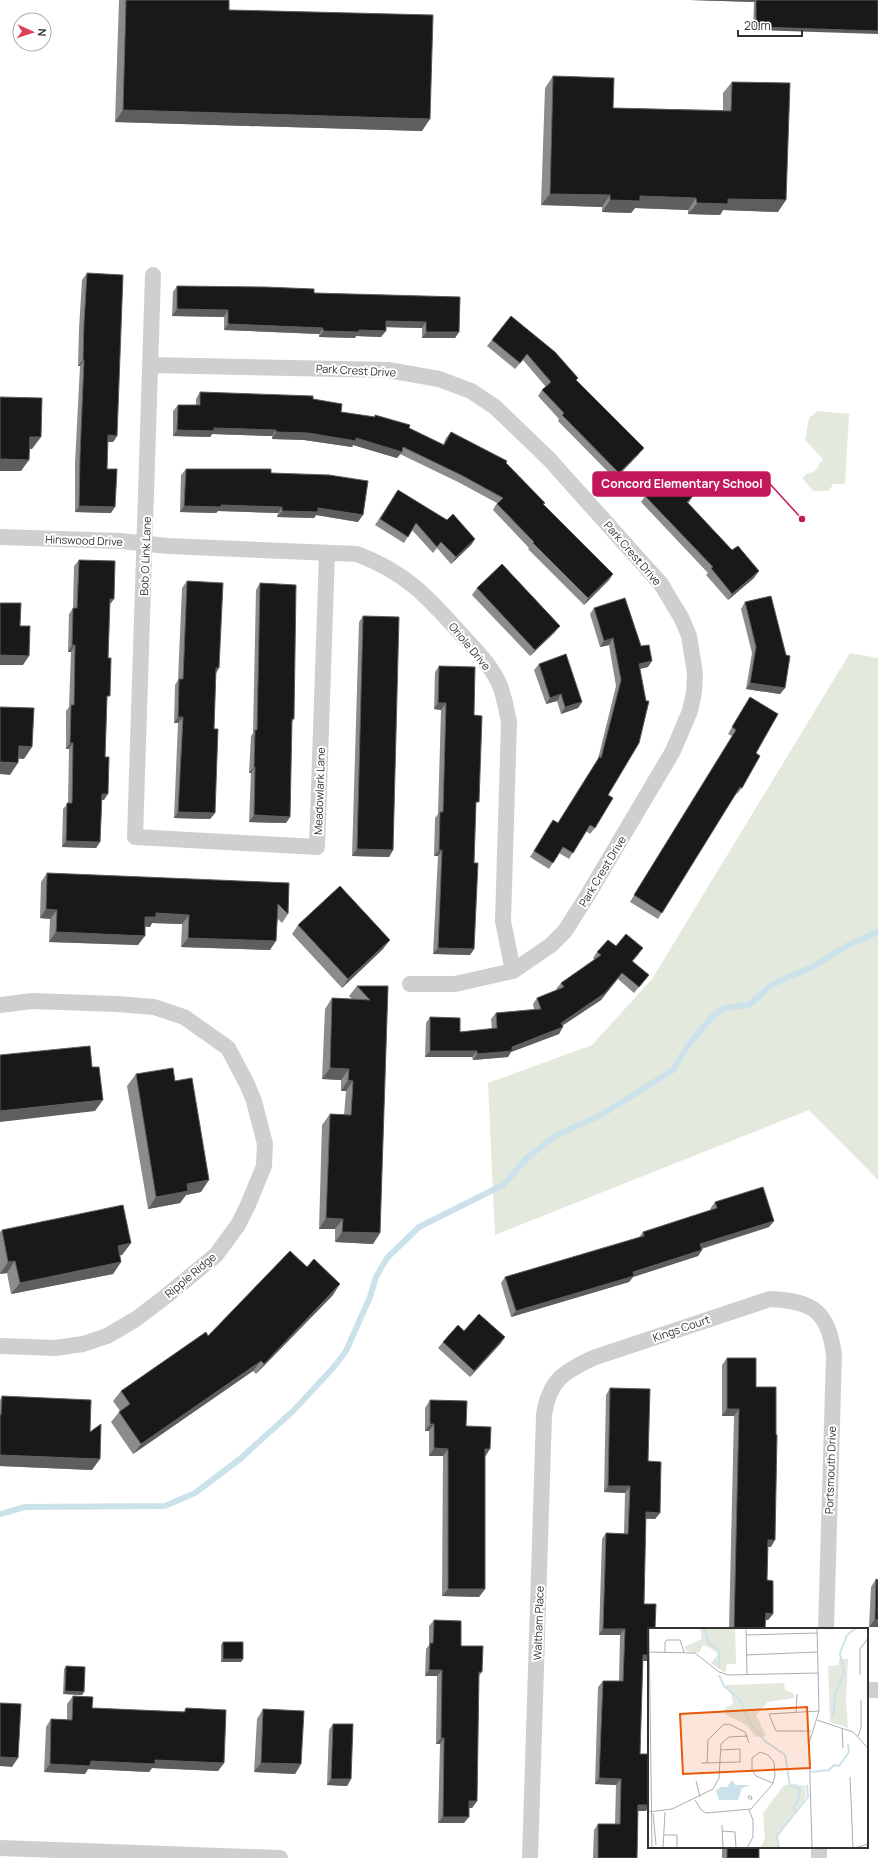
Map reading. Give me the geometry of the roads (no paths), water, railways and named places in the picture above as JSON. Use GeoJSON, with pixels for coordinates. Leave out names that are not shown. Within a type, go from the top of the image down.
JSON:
{"type":"FeatureCollection","features":[{"type":"Feature","properties":{"kind":"street","name":"Bob O Link Lane"},"geometry":{"type":"LineString","coordinates":[[135,837],[153,275]]}},
{"type":"Feature","properties":{"kind":"street","name":"Park Crest Drive"},"geometry":{"type":"LineString","coordinates":[[151,365],[388,370],[439,379],[471,391],[495,407],[549,459],[661,584],[682,619],[689,636],[694,660],[694,692],[690,711],[673,751],[597,880],[564,932],[551,945],[513,971],[455,984],[410,984]]}},
{"type":"Feature","properties":{"kind":"street","name":"Hinswood Drive"},"geometry":{"type":"LineString","coordinates":[[0,537],[145,542],[168,546]]}},
{"type":"Feature","properties":{"kind":"street","name":"Oriole Drive"},"geometry":{"type":"LineString","coordinates":[[168,546],[357,554],[381,564],[405,578],[428,598],[484,659],[498,681],[503,694],[508,722],[504,920],[513,971]]}},
{"type":"Feature","properties":{"kind":"street","name":"Meadowlark Lane"},"geometry":{"type":"LineString","coordinates":[[135,837],[317,847],[327,553]]}},
{"type":"Feature","properties":{"kind":"street","name":"Ripple Ridge"},"geometry":{"type":"LineString","coordinates":[[0,1346],[56,1348],[83,1344],[113,1332],[136,1319],[165,1297],[216,1255],[238,1225],[264,1166],[265,1144],[252,1095],[228,1048],[184,1018],[154,1007],[32,1001],[1,1002]]}},
{"type":"Feature","properties":{"kind":"street","name":"Kings Court"},"geometry":{"type":"LineString","coordinates":[[551,1388],[560,1376],[575,1366],[593,1358],[755,1303],[770,1299],[788,1300],[807,1304],[819,1314]]}},
{"type":"Feature","properties":{"kind":"street","name":"Portsmouth Drive"},"geometry":{"type":"LineString","coordinates":[[819,1314],[828,1327],[834,1356],[826,1628]]}},
{"type":"Feature","properties":{"kind":"street","name":"Waltham Place"},"geometry":{"type":"LineString","coordinates":[[530,1858],[544,1415],[546,1400],[551,1388]]}},
{"type":"Feature","properties":{"kind":"street"},"geometry":{"type":"LineString","coordinates":[[0,1848],[280,1858]]}},
{"type":"Feature","properties":{"kind":"street"},"geometry":{"type":"LineString","coordinates":[[819,1858],[820,1848]]}},
{"type":"Feature","properties":{"kind":"waterway"},"geometry":{"type":"LineString","coordinates":[[0,1514],[25,1507],[165,1506],[195,1493],[240,1459],[294,1410],[333,1368],[346,1351],[370,1297],[376,1277],[387,1258],[419,1227],[503,1185],[528,1157],[555,1136],[601,1115],[673,1070],[688,1045],[711,1018],[724,1008],[749,1005],[771,985],[812,967],[850,944],[878,932]]}},
{"type":"Feature","properties":{"kind":"place","name":"Concord Elementary School"},"geometry":{"type":"Point","coordinates":[802,519]}}]}
